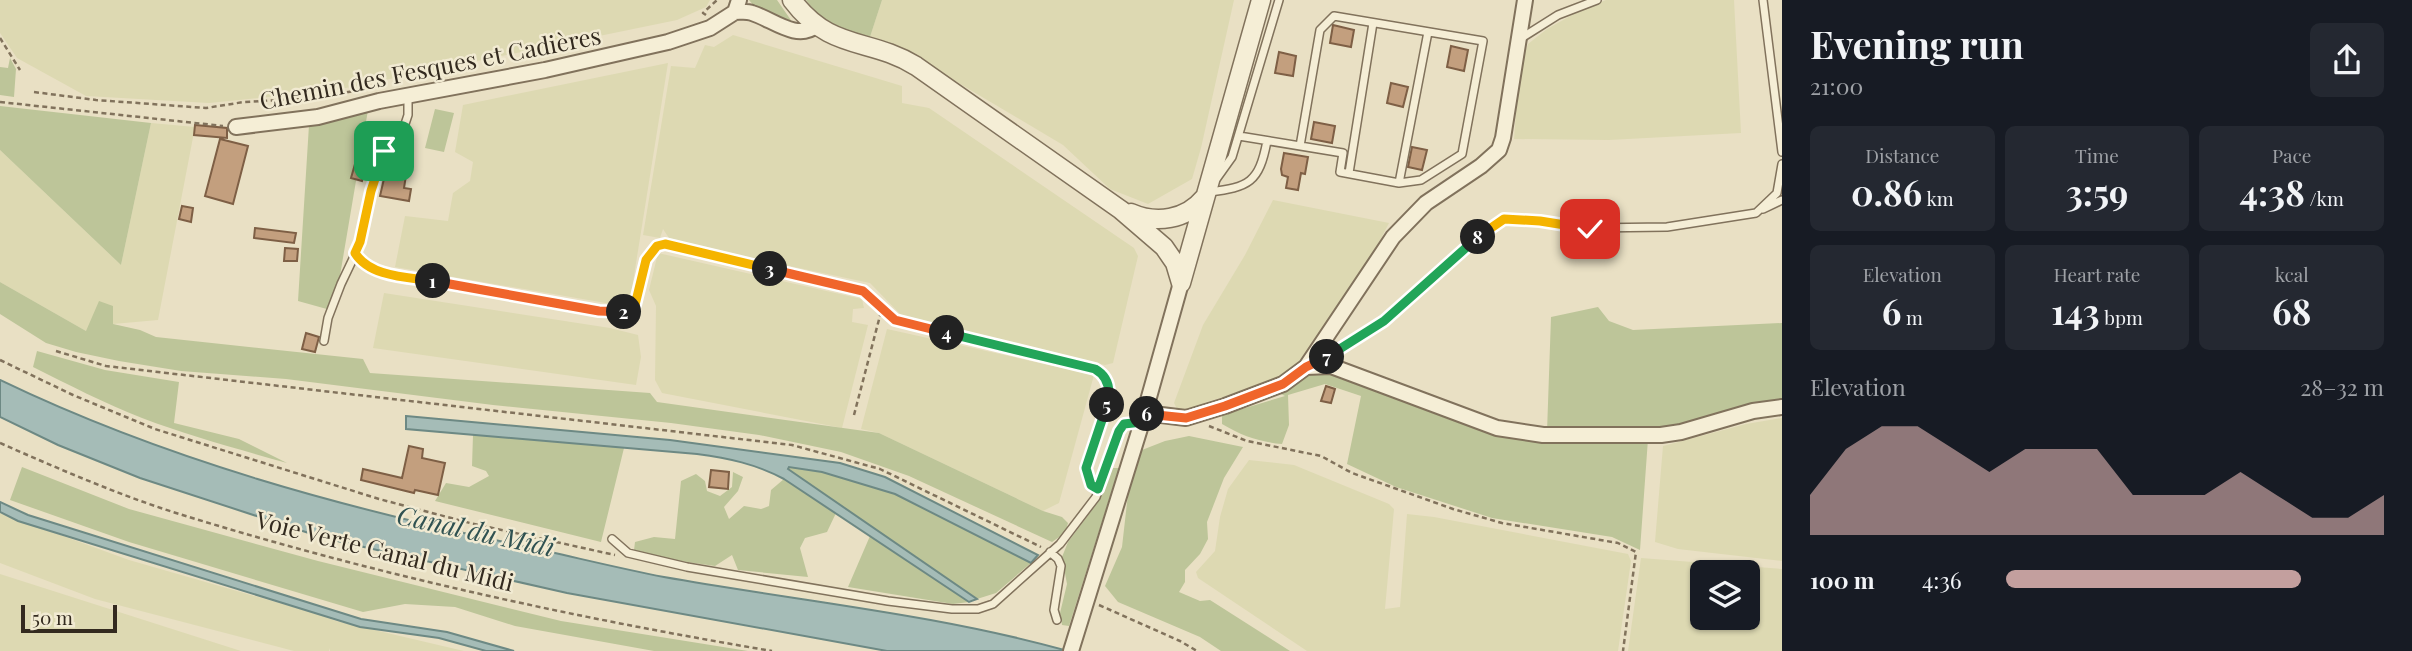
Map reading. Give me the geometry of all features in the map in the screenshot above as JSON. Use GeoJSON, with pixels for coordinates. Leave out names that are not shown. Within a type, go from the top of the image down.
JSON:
{"type":"FeatureCollection","features":[{"type":"Feature","properties":{"kind":"street"},"geometry":{"type":"LineString","coordinates":[[792,0],[816,26],[839,39],[901,57],[1121,210],[1164,247],[1175,263],[1181,283]]}},
{"type":"Feature","properties":{"kind":"street"},"geometry":{"type":"LineString","coordinates":[[1072,647],[1144,418],[1261,0]]}},
{"type":"Feature","properties":{"kind":"street"},"geometry":{"type":"LineString","coordinates":[[1144,418],[1186,418],[1225,406],[1283,384],[1306,367],[1393,237],[1426,203],[1481,166],[1499,150],[1525,0]]}},
{"type":"Feature","properties":{"kind":"street","name":"Chemin des Fesques et Cadières"},"geometry":{"type":"LineString","coordinates":[[236,127],[318,117],[408,96],[545,70],[691,36],[710,28],[737,6],[797,33],[810,31],[816,26]]}},
{"type":"Feature","properties":{"kind":"street"},"geometry":{"type":"LineString","coordinates":[[1164,219],[1197,207],[1205,195]]}},
{"type":"Feature","properties":{"kind":"street"},"geometry":{"type":"LineString","coordinates":[[1121,210],[1141,218],[1180,222],[1191,230],[1193,238]]}},
{"type":"Feature","properties":{"kind":"street"},"geometry":{"type":"LineString","coordinates":[[1146,230],[1163,240],[1181,243],[1193,238]]}},
{"type":"Feature","properties":{"kind":"street"},"geometry":{"type":"LineString","coordinates":[[1306,367],[1331,366],[1497,428],[1543,435],[1661,435],[1681,432],[1753,411],[1782,407]]}},
{"type":"Feature","properties":{"kind":"lane"},"geometry":{"type":"LineString","coordinates":[[1205,195],[1232,157],[1279,0]]}},
{"type":"Feature","properties":{"kind":"lane"},"geometry":{"type":"LineString","coordinates":[[1518,40],[1558,15],[1597,0]]}},
{"type":"Feature","properties":{"kind":"lane"},"geometry":{"type":"LineString","coordinates":[[1763,0],[1782,152]]}},
{"type":"Feature","properties":{"kind":"lane"},"geometry":{"type":"LineString","coordinates":[[1239,136],[1267,141],[1343,153],[1340,172],[1399,183],[1421,180],[1462,154],[1483,41],[1334,16],[1320,30],[1300,146]]}},
{"type":"Feature","properties":{"kind":"lane"},"geometry":{"type":"LineString","coordinates":[[1349,173],[1373,23]]}},
{"type":"Feature","properties":{"kind":"lane"},"geometry":{"type":"LineString","coordinates":[[1399,183],[1428,32]]}},
{"type":"Feature","properties":{"kind":"lane"},"geometry":{"type":"LineString","coordinates":[[324,341],[328,318],[360,242],[371,191],[384,151],[403,130],[408,115],[408,96]]}},
{"type":"Feature","properties":{"kind":"lane"},"geometry":{"type":"LineString","coordinates":[[1205,195],[1238,188],[1255,176],[1267,141]]}},
{"type":"Feature","properties":{"kind":"lane"},"geometry":{"type":"LineString","coordinates":[[1756,213],[1777,193],[1782,164]]}},
{"type":"Feature","properties":{"kind":"lane"},"geometry":{"type":"LineString","coordinates":[[1306,367],[1384,321],[1472,241],[1504,219],[1540,221],[1590,229],[1655,228],[1756,213],[1782,200]]}},
{"type":"Feature","properties":{"kind":"lane"},"geometry":{"type":"LineString","coordinates":[[612,539],[628,553],[673,564],[888,601],[952,609],[978,609],[993,604],[1068,535],[1096,497],[1119,431],[1124,424],[1144,418]]}},
{"type":"Feature","properties":{"kind":"lane"},"geometry":{"type":"LineString","coordinates":[[1050,552],[1061,566],[1054,610],[1057,620]]}},
{"type":"Feature","properties":{"kind":"path"},"geometry":{"type":"LineString","coordinates":[[696,18],[703,13]]}},
{"type":"Feature","properties":{"kind":"path"},"geometry":{"type":"LineString","coordinates":[[0,38],[20,71]]}},
{"type":"Feature","properties":{"kind":"path"},"geometry":{"type":"LineString","coordinates":[[34,92],[96,100],[206,108],[368,89]]}},
{"type":"Feature","properties":{"kind":"path","name":"Chemin des Fesques et Cadières"},"geometry":{"type":"LineString","coordinates":[[0,102],[236,127]]}},
{"type":"Feature","properties":{"kind":"path"},"geometry":{"type":"LineString","coordinates":[[355,253],[360,261],[377,271],[599,311],[623,312],[635,305],[646,260],[657,246],[665,244],[863,291],[895,320],[1083,366],[1101,373],[1109,388],[1109,398],[1086,468],[1091,485],[1098,489]]}},
{"type":"Feature","properties":{"kind":"path"},"geometry":{"type":"LineString","coordinates":[[854,415],[882,308]]}},
{"type":"Feature","properties":{"kind":"path"},"geometry":{"type":"LineString","coordinates":[[55,351],[120,368],[792,445],[880,469],[1050,552]]}},
{"type":"Feature","properties":{"kind":"path"},"geometry":{"type":"LineString","coordinates":[[0,360],[155,429],[379,499],[482,526],[621,556]]}},
{"type":"Feature","properties":{"kind":"path"},"geometry":{"type":"LineString","coordinates":[[1186,418],[1247,441],[1321,456],[1352,473],[1453,509],[1502,523],[1618,543],[1636,552],[1623,651]]}},
{"type":"Feature","properties":{"kind":"path","name":"Voie Verte Canal du Midi"},"geometry":{"type":"LineString","coordinates":[[0,443],[76,476],[171,511],[323,554],[472,592],[644,629],[772,651]]}},
{"type":"Feature","properties":{"kind":"path"},"geometry":{"type":"LineString","coordinates":[[1086,600],[1197,651]]}},
{"type":"Feature","properties":{"kind":"shaded area"},"geometry":{"type":"Polygon","coordinates":[[[0,0],[710,0],[706,7],[677,20],[336,90],[209,103],[86,96],[17,58],[0,33],[0,0]]]}},
{"type":"Feature","properties":{"kind":"shaded area"},"geometry":{"type":"Polygon","coordinates":[[[882,0],[1234,0],[1192,179],[1148,204],[1110,189],[1063,145],[940,72],[892,54],[870,37],[882,0]]]}},
{"type":"Feature","properties":{"kind":"shaded area"},"geometry":{"type":"Polygon","coordinates":[[[1606,0],[1734,0],[1741,133],[1609,140],[1514,139],[1519,71],[1528,44],[1547,29],[1606,0]]]}},
{"type":"Feature","properties":{"kind":"shaded area"},"geometry":{"type":"Polygon","coordinates":[[[733,35],[902,86],[902,103],[929,108],[1134,248],[1138,256],[1113,363],[1105,365],[902,316],[870,283],[671,241],[663,229],[660,238],[643,235],[671,66],[695,68],[705,45],[714,47],[733,35]]]}},
{"type":"Feature","properties":{"kind":"shaded area"},"geometry":{"type":"Polygon","coordinates":[[[668,63],[629,307],[395,267],[405,216],[448,221],[453,193],[470,181],[473,162],[455,152],[463,105],[668,63]]]}},
{"type":"Feature","properties":{"kind":"shaded area"},"geometry":{"type":"Polygon","coordinates":[[[151,123],[195,127],[158,320],[113,324],[86,331],[0,282],[0,150],[121,265],[151,123]]]}},
{"type":"Feature","properties":{"kind":"shaded area"},"geometry":{"type":"Polygon","coordinates":[[[1273,200],[1389,223],[1355,289],[1301,367],[1252,389],[1206,402],[1195,409],[1178,411],[1174,403],[1203,325],[1245,255],[1273,200]]]}},
{"type":"Feature","properties":{"kind":"shaded area"},"geometry":{"type":"Polygon","coordinates":[[[658,253],[862,299],[864,308],[853,309],[852,322],[868,325],[842,428],[662,393],[655,380],[656,306],[649,290],[658,253]]]}},
{"type":"Feature","properties":{"kind":"shaded area"},"geometry":{"type":"Polygon","coordinates":[[[384,293],[610,328],[638,335],[641,357],[636,385],[373,348],[384,293]]]}},
{"type":"Feature","properties":{"kind":"shaded area"},"geometry":{"type":"Polygon","coordinates":[[[887,329],[1094,375],[1059,503],[1043,511],[879,433],[861,429],[887,329]]]}},
{"type":"Feature","properties":{"kind":"shaded area"},"geometry":{"type":"Polygon","coordinates":[[[1782,418],[1782,561],[1678,549],[1655,542],[1663,446],[1746,424],[1782,418]]]}},
{"type":"Feature","properties":{"kind":"shaded area"},"geometry":{"type":"Polygon","coordinates":[[[1249,460],[1294,465],[1389,504],[1394,509],[1385,609],[1400,607],[1407,514],[1628,554],[1631,561],[1618,651],[1307,651],[1198,578],[1196,572],[1215,551],[1228,489],[1249,460]]]}},
{"type":"Feature","properties":{"kind":"shaded area"},"geometry":{"type":"Polygon","coordinates":[[[0,513],[129,560],[336,621],[464,651],[330,651],[330,648],[329,651],[294,651],[95,599],[0,563],[0,513]]]}},
{"type":"Feature","properties":{"kind":"shaded area"},"geometry":{"type":"Polygon","coordinates":[[[1641,558],[1690,562],[1690,630],[1760,630],[1760,567],[1782,569],[1782,651],[1628,651],[1641,558]]]}},
{"type":"Feature","properties":{"kind":"shaded area"},"geometry":{"type":"Polygon","coordinates":[[[0,574],[241,651],[0,651],[0,574]]]}},
{"type":"Feature","properties":{"kind":"green space"},"geometry":{"type":"Polygon","coordinates":[[[749,0],[777,0],[795,26],[755,7],[749,0]]]}},
{"type":"Feature","properties":{"kind":"green space"},"geometry":{"type":"Polygon","coordinates":[[[806,0],[882,0],[870,37],[849,32],[827,22],[806,0]]]}},
{"type":"Feature","properties":{"kind":"green space"},"geometry":{"type":"Polygon","coordinates":[[[10,58],[16,69],[14,97],[0,95],[0,67],[8,68],[10,58]]]}},
{"type":"Feature","properties":{"kind":"green space"},"geometry":{"type":"Polygon","coordinates":[[[0,106],[151,123],[121,265],[0,150],[0,106]]]}},
{"type":"Feature","properties":{"kind":"green space"},"geometry":{"type":"Polygon","coordinates":[[[435,109],[454,113],[444,152],[425,148],[435,109]]]}},
{"type":"Feature","properties":{"kind":"green space"},"geometry":{"type":"Polygon","coordinates":[[[368,110],[334,311],[298,301],[309,125],[368,110]]]}},
{"type":"Feature","properties":{"kind":"green space"},"geometry":{"type":"Polygon","coordinates":[[[0,282],[86,331],[99,301],[113,306],[113,324],[156,337],[363,359],[370,373],[650,393],[657,402],[879,433],[1043,511],[1062,517],[1068,523],[1065,533],[1052,542],[909,476],[841,452],[759,435],[286,379],[181,371],[76,352],[46,343],[0,314],[0,282]]]}},
{"type":"Feature","properties":{"kind":"green space"},"geometry":{"type":"Polygon","coordinates":[[[1598,307],[1609,321],[1633,330],[1782,323],[1782,401],[1684,426],[1648,432],[1547,432],[1551,317],[1598,307]]]}},
{"type":"Feature","properties":{"kind":"green space"},"geometry":{"type":"Polygon","coordinates":[[[37,351],[105,370],[179,382],[174,423],[239,439],[287,463],[178,431],[87,394],[33,367],[37,351]]]}},
{"type":"Feature","properties":{"kind":"green space"},"geometry":{"type":"Polygon","coordinates":[[[1324,370],[1465,422],[1648,439],[1640,550],[1612,537],[1492,518],[1396,487],[1347,464],[1361,396],[1325,384],[1288,395],[1289,425],[1282,444],[1251,438],[1222,424],[1222,415],[1285,396],[1279,393],[1308,375],[1324,370]]]}},
{"type":"Feature","properties":{"kind":"green space"},"geometry":{"type":"Polygon","coordinates":[[[473,435],[624,448],[601,542],[435,501],[446,483],[469,487],[489,476],[486,471],[472,466],[473,435]]]}},
{"type":"Feature","properties":{"kind":"green space"},"geometry":{"type":"Polygon","coordinates":[[[1189,436],[1243,447],[1224,478],[1207,522],[1208,539],[1200,554],[1185,570],[1185,582],[1179,592],[1200,601],[1210,600],[1290,651],[1221,651],[1200,637],[1118,602],[1105,586],[1122,547],[1128,494],[1142,450],[1189,436]]]}},
{"type":"Feature","properties":{"kind":"green space"},"geometry":{"type":"Polygon","coordinates":[[[789,466],[822,472],[895,494],[1031,563],[996,593],[977,599],[788,469],[789,466]]]}},
{"type":"Feature","properties":{"kind":"green space"},"geometry":{"type":"Polygon","coordinates":[[[22,467],[129,509],[318,561],[561,621],[748,651],[654,651],[515,626],[455,607],[405,604],[363,612],[129,542],[10,500],[22,467]]]}},
{"type":"Feature","properties":{"kind":"green space"},"geometry":{"type":"Polygon","coordinates":[[[1111,468],[1119,468],[1069,626],[1062,625],[1060,613],[1067,584],[1062,557],[1068,542],[1098,502],[1111,468]]]}},
{"type":"Feature","properties":{"kind":"green space"},"geometry":{"type":"Polygon","coordinates":[[[733,472],[743,477],[738,491],[724,507],[729,519],[744,506],[761,509],[769,506],[771,490],[784,479],[836,513],[827,532],[805,538],[800,548],[808,577],[738,570],[732,555],[715,566],[673,560],[634,550],[635,542],[654,537],[675,539],[681,481],[696,474],[705,481],[707,491],[720,496],[732,487],[733,472]]]}},
{"type":"Feature","properties":{"kind":"green space"},"geometry":{"type":"Polygon","coordinates":[[[870,536],[969,602],[953,604],[848,587],[870,536]]]}},
{"type":"Feature","properties":{"kind":"water"},"geometry":{"type":"Polygon","coordinates":[[[0,380],[63,409],[191,458],[389,515],[646,573],[968,627],[1068,651],[887,651],[567,593],[324,538],[140,478],[58,445],[0,417],[0,380]]]}},
{"type":"Feature","properties":{"kind":"water"},"geometry":{"type":"Polygon","coordinates":[[[406,416],[670,440],[840,463],[885,477],[1038,555],[1031,563],[895,494],[822,472],[789,467],[788,469],[977,599],[969,602],[784,479],[752,466],[697,454],[406,429],[406,416]]]}},
{"type":"Feature","properties":{"kind":"water"},"geometry":{"type":"Polygon","coordinates":[[[0,502],[28,515],[361,619],[447,632],[514,651],[486,651],[439,638],[360,627],[18,521],[0,512],[0,502]]]}},
{"type":"Feature","properties":{"kind":"building"},"geometry":{"type":"Polygon","coordinates":[[[1333,25],[1354,30],[1351,47],[1330,43],[1333,25]]]}},
{"type":"Feature","properties":{"kind":"building"},"geometry":{"type":"Polygon","coordinates":[[[1451,46],[1468,50],[1464,71],[1447,67],[1451,46]]]}},
{"type":"Feature","properties":{"kind":"building"},"geometry":{"type":"Polygon","coordinates":[[[1279,52],[1296,56],[1293,76],[1275,73],[1279,52]]]}},
{"type":"Feature","properties":{"kind":"building"},"geometry":{"type":"Polygon","coordinates":[[[1391,83],[1408,87],[1403,107],[1387,103],[1391,83]]]}},
{"type":"Feature","properties":{"kind":"building"},"geometry":{"type":"Polygon","coordinates":[[[1314,122],[1335,126],[1332,143],[1311,139],[1314,122]]]}},
{"type":"Feature","properties":{"kind":"building"},"geometry":{"type":"Polygon","coordinates":[[[195,125],[227,128],[227,138],[194,135],[195,125]]]}},
{"type":"Feature","properties":{"kind":"building"},"geometry":{"type":"Polygon","coordinates":[[[220,139],[248,146],[233,204],[205,196],[220,139]]]}},
{"type":"Feature","properties":{"kind":"building"},"geometry":{"type":"Polygon","coordinates":[[[1412,147],[1427,150],[1422,170],[1408,167],[1412,147]]]}},
{"type":"Feature","properties":{"kind":"building"},"geometry":{"type":"Polygon","coordinates":[[[1284,153],[1308,157],[1298,190],[1286,188],[1288,177],[1282,175],[1281,169],[1284,153]]]}},
{"type":"Feature","properties":{"kind":"building"},"geometry":{"type":"Polygon","coordinates":[[[357,157],[368,160],[362,181],[351,178],[357,157]]]}},
{"type":"Feature","properties":{"kind":"building"},"geometry":{"type":"Polygon","coordinates":[[[389,157],[408,163],[404,188],[411,189],[409,201],[380,196],[389,157]]]}},
{"type":"Feature","properties":{"kind":"building"},"geometry":{"type":"Polygon","coordinates":[[[182,206],[193,208],[191,222],[179,219],[182,206]]]}},
{"type":"Feature","properties":{"kind":"building"},"geometry":{"type":"Polygon","coordinates":[[[255,228],[296,233],[294,243],[254,238],[255,228]]]}},
{"type":"Feature","properties":{"kind":"building"},"geometry":{"type":"Polygon","coordinates":[[[285,248],[298,249],[297,261],[284,261],[285,248]]]}},
{"type":"Feature","properties":{"kind":"building"},"geometry":{"type":"Polygon","coordinates":[[[306,333],[319,337],[315,352],[302,349],[306,333]]]}},
{"type":"Feature","properties":{"kind":"building"},"geometry":{"type":"Polygon","coordinates":[[[1326,386],[1335,389],[1331,403],[1321,401],[1326,386]]]}},
{"type":"Feature","properties":{"kind":"building"},"geometry":{"type":"Polygon","coordinates":[[[409,446],[423,449],[422,458],[445,463],[438,495],[415,490],[414,493],[361,480],[363,469],[402,478],[409,446]]]}},
{"type":"Feature","properties":{"kind":"building"},"geometry":{"type":"Polygon","coordinates":[[[711,470],[729,472],[728,489],[709,487],[711,470]]]}},
{"type":"Feature","properties":{"kind":"route"},"geometry":{"type":"LineString","coordinates":[[384,151],[355,253],[360,261],[377,271],[599,311],[623,312],[635,305],[646,260],[652,250],[665,244],[863,291],[895,320],[1095,369],[1101,373],[1109,388],[1109,398],[1086,468],[1091,485],[1098,489],[1124,424],[1142,422],[1145,413],[1186,418],[1283,384],[1306,367],[1384,321],[1472,241],[1504,219],[1540,221],[1590,229]]}},
{"type":"Feature","properties":{"kind":"water label","name":"Canal du Midi"},"geometry":{"type":"Point","coordinates":[476,530]}}]}
